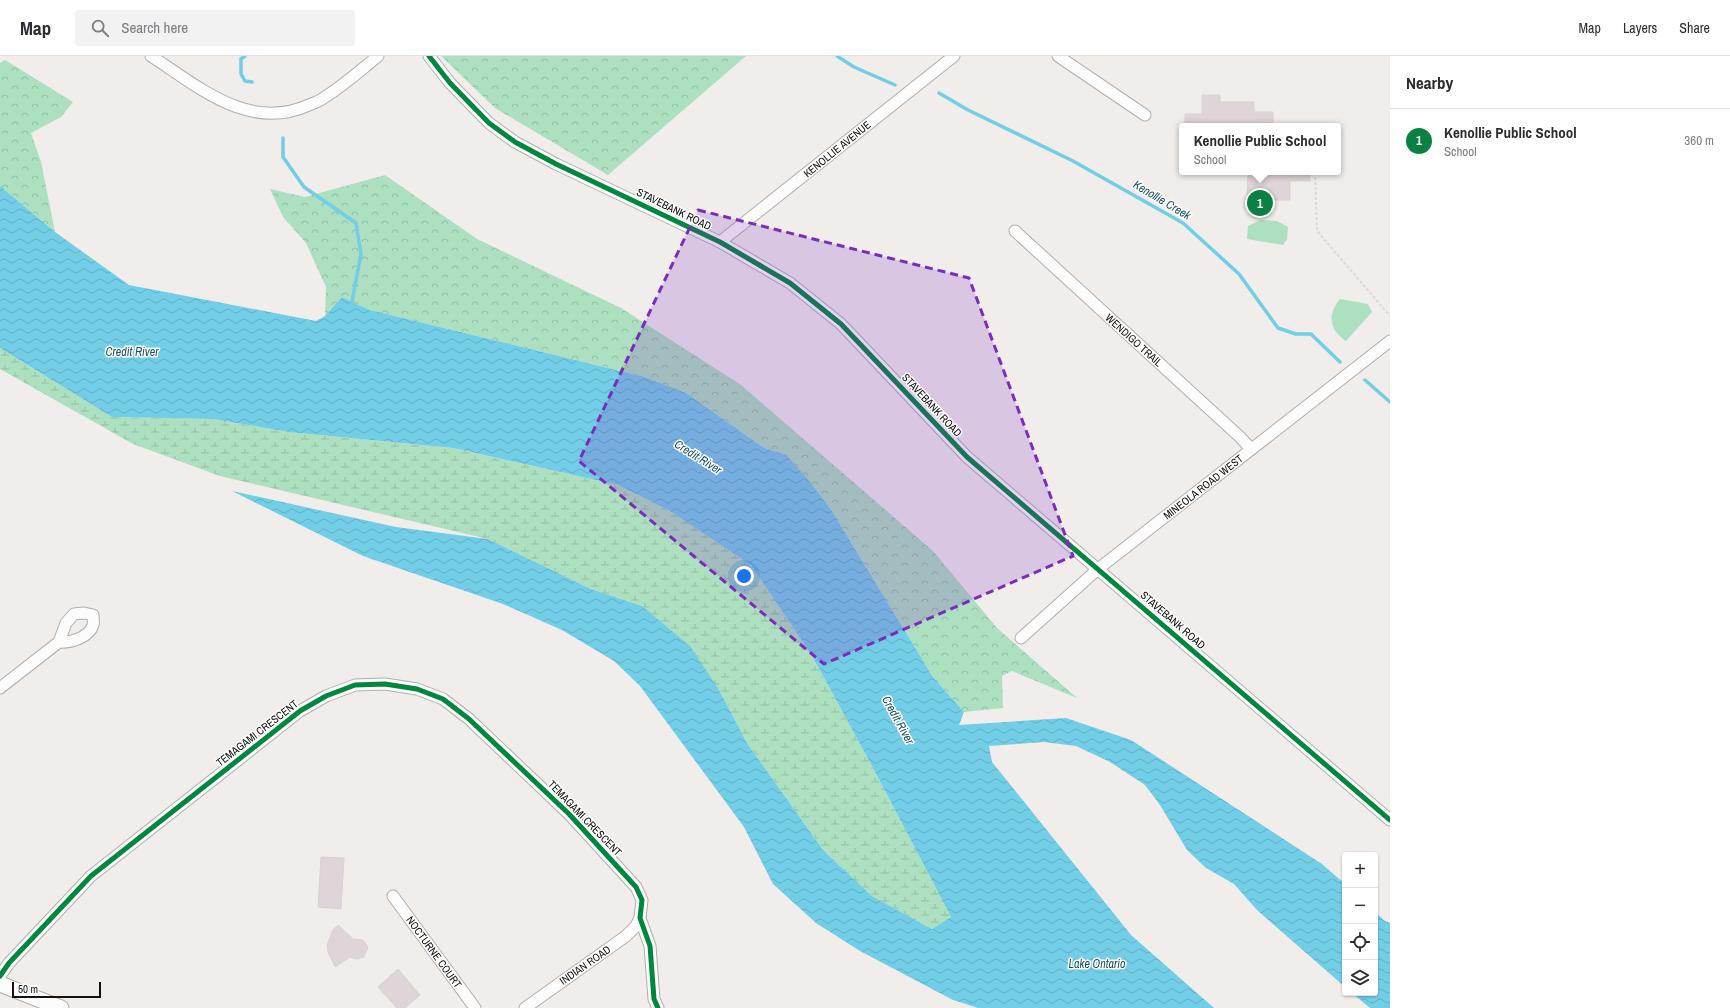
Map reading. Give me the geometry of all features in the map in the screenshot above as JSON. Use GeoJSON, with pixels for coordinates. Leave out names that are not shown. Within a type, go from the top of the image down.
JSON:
{"type":"FeatureCollection","features":[{"type":"Feature","properties":{"kind":"main road"},"geometry":{"type":"LineString","coordinates":[[0,984],[61,1008]]}},
{"type":"Feature","properties":{"kind":"street"},"geometry":{"type":"LineString","coordinates":[[151,56],[213,96],[236,107],[260,114],[282,114],[302,108],[324,98],[378,56]]}},
{"type":"Feature","properties":{"kind":"street","name":"STAVEBANK ROAD"},"geometry":{"type":"LineString","coordinates":[[429,56],[450,83],[489,123],[515,142],[556,164],[720,242],[790,283],[841,324],[967,457],[1390,820]]}},
{"type":"Feature","properties":{"kind":"street","name":"KENOLLIE AVENUE"},"geometry":{"type":"LineString","coordinates":[[720,242],[954,56]]}},
{"type":"Feature","properties":{"kind":"street"},"geometry":{"type":"LineString","coordinates":[[1058,56],[1146,115]]}},
{"type":"Feature","properties":{"kind":"street","name":"WENDIGO TRAIL"},"geometry":{"type":"LineString","coordinates":[[1015,231],[1234,431],[1251,449]]}},
{"type":"Feature","properties":{"kind":"street","name":"MINEOLA ROAD WEST"},"geometry":{"type":"LineString","coordinates":[[1021,638],[1098,569],[1390,341]]}},
{"type":"Feature","properties":{"kind":"street"},"geometry":{"type":"LineString","coordinates":[[0,688],[59,642]]}},
{"type":"Feature","properties":{"kind":"street","name":"TEMAGAMI CRESCENT"},"geometry":{"type":"LineString","coordinates":[[0,976],[9,963],[91,876],[300,711],[326,696],[355,685],[385,684],[417,689],[443,700],[469,719],[569,814],[636,887],[642,900],[640,918],[650,946],[654,999],[658,1008]]}},
{"type":"Feature","properties":{"kind":"street","name":"NOCTURNE COURT"},"geometry":{"type":"LineString","coordinates":[[393,896],[475,1008]]}},
{"type":"Feature","properties":{"kind":"street","name":"INDIAN ROAD"},"geometry":{"type":"LineString","coordinates":[[525,1008],[626,936],[636,926],[640,918]]}},
{"type":"Feature","properties":{"kind":"path"},"geometry":{"type":"LineString","coordinates":[[1316,175],[1317,231],[1390,316]]}},
{"type":"Feature","properties":{"kind":"highlighted area"},"geometry":{"type":"Polygon","coordinates":[[[698,210],[969,278],[1073,556],[824,664],[579,461],[698,210]]]}},
{"type":"Feature","properties":{"kind":"green space"},"geometry":{"type":"Polygon","coordinates":[[[441,56],[746,56],[608,175],[495,108],[441,56]]]}},
{"type":"Feature","properties":{"kind":"green space"},"geometry":{"type":"Polygon","coordinates":[[[5,60],[73,102],[61,117],[31,133],[41,162],[55,232],[0,186],[0,63],[5,60]]]}},
{"type":"Feature","properties":{"kind":"green space"},"geometry":{"type":"Polygon","coordinates":[[[385,175],[477,239],[621,308],[741,385],[933,551],[997,628],[1077,698],[1012,671],[1002,676],[1003,708],[964,712],[933,677],[830,508],[807,478],[786,456],[764,448],[686,393],[645,377],[370,310],[342,297],[325,316],[326,287],[306,243],[283,217],[270,189],[305,197],[385,175]]]}},
{"type":"Feature","properties":{"kind":"green space"},"geometry":{"type":"Polygon","coordinates":[[[1260,220],[1277,221],[1288,227],[1287,239],[1283,245],[1247,239],[1248,226],[1260,220]]]}},
{"type":"Feature","properties":{"kind":"green space"},"geometry":{"type":"Polygon","coordinates":[[[1340,299],[1368,304],[1372,312],[1346,341],[1336,332],[1332,322],[1333,310],[1340,299]]]}},
{"type":"Feature","properties":{"kind":"green space"},"geometry":{"type":"Polygon","coordinates":[[[0,348],[112,417],[213,419],[289,432],[453,448],[618,485],[670,511],[751,565],[811,654],[951,917],[932,929],[872,896],[823,850],[747,743],[718,688],[642,606],[591,589],[488,539],[220,476],[133,444],[0,369],[0,348]]]}},
{"type":"Feature","properties":{"kind":"water","name":"Credit River"},"geometry":{"type":"Polygon","coordinates":[[[0,186],[55,232],[129,285],[316,321],[325,316],[342,297],[370,310],[645,377],[686,393],[764,448],[786,455],[807,478],[830,508],[933,677],[964,712],[959,725],[1066,718],[1131,740],[1322,864],[1342,881],[1342,984],[1257,910],[1234,884],[1206,868],[1187,850],[1160,805],[1145,785],[1110,762],[1076,746],[1044,742],[989,746],[992,762],[1131,935],[1214,1008],[978,1008],[953,1000],[860,951],[816,923],[773,884],[744,827],[640,686],[614,661],[562,630],[503,604],[363,556],[232,491],[396,527],[488,539],[591,589],[642,606],[690,646],[718,688],[747,743],[823,850],[872,896],[932,929],[951,917],[811,654],[751,565],[670,511],[618,485],[453,448],[289,432],[213,419],[112,417],[0,348],[0,186]]]}},
{"type":"Feature","properties":{"kind":"water"},"geometry":{"type":"Polygon","coordinates":[[[1378,915],[1390,923],[1390,1008],[1370,1008],[1356,996],[1378,996],[1378,915]]]}},
{"type":"Feature","properties":{"kind":"building"},"geometry":{"type":"Polygon","coordinates":[[[1202,95],[1220,95],[1220,102],[1254,102],[1254,112],[1273,112],[1273,123],[1185,123],[1185,114],[1202,114],[1202,95]]]}},
{"type":"Feature","properties":{"kind":"building"},"geometry":{"type":"Polygon","coordinates":[[[1248,175],[1310,175],[1310,181],[1290,181],[1290,200],[1247,200],[1248,175]]]}},
{"type":"Feature","properties":{"kind":"building"},"geometry":{"type":"Polygon","coordinates":[[[321,857],[344,858],[341,909],[318,907],[321,857]]]}},
{"type":"Feature","properties":{"kind":"building"},"geometry":{"type":"Polygon","coordinates":[[[338,925],[353,939],[363,940],[368,947],[364,957],[357,959],[350,957],[335,967],[328,952],[327,945],[333,930],[338,925]]]}},
{"type":"Feature","properties":{"kind":"building"},"geometry":{"type":"Polygon","coordinates":[[[398,969],[420,995],[405,1008],[397,1008],[378,987],[398,969]]]}},
{"type":"Feature","properties":{"kind":"waterway"},"geometry":{"type":"LineString","coordinates":[[245,56],[241,59],[241,74],[245,81],[252,82]]}},
{"type":"Feature","properties":{"kind":"waterway","name":"Kenollie Creek"},"geometry":{"type":"LineString","coordinates":[[837,56],[854,67],[895,85]]}},
{"type":"Feature","properties":{"kind":"waterway","name":"Kenollie Creek"},"geometry":{"type":"LineString","coordinates":[[939,93],[968,110],[1073,161],[1183,223],[1239,274],[1278,328],[1296,334],[1311,334],[1340,362]]}},
{"type":"Feature","properties":{"kind":"waterway"},"geometry":{"type":"LineString","coordinates":[[283,138],[283,157],[304,187],[356,223],[361,254],[351,307]]}},
{"type":"Feature","properties":{"kind":"waterway","name":"Kenollie Creek"},"geometry":{"type":"LineString","coordinates":[[1365,380],[1390,402]]}},
{"type":"Feature","properties":{"kind":"cycle path"},"geometry":{"type":"LineString","coordinates":[[429,56],[450,83],[489,123],[515,142],[556,164],[720,242],[790,283],[841,324],[967,457],[1390,820]]}},
{"type":"Feature","properties":{"kind":"cycle path"},"geometry":{"type":"LineString","coordinates":[[0,976],[9,963],[91,876],[300,711],[326,696],[355,685],[385,684],[417,689],[443,699],[469,719],[569,814],[636,887],[642,900],[640,918],[650,946],[654,999],[658,1008]]}},
{"type":"Feature","properties":{"kind":"place","name":"Kenollie Public School"},"geometry":{"type":"Point","coordinates":[1260,203]}},
{"type":"Feature","properties":{"kind":"water label","name":"Lake Ontario"},"geometry":{"type":"Point","coordinates":[1097,964]}}]}
